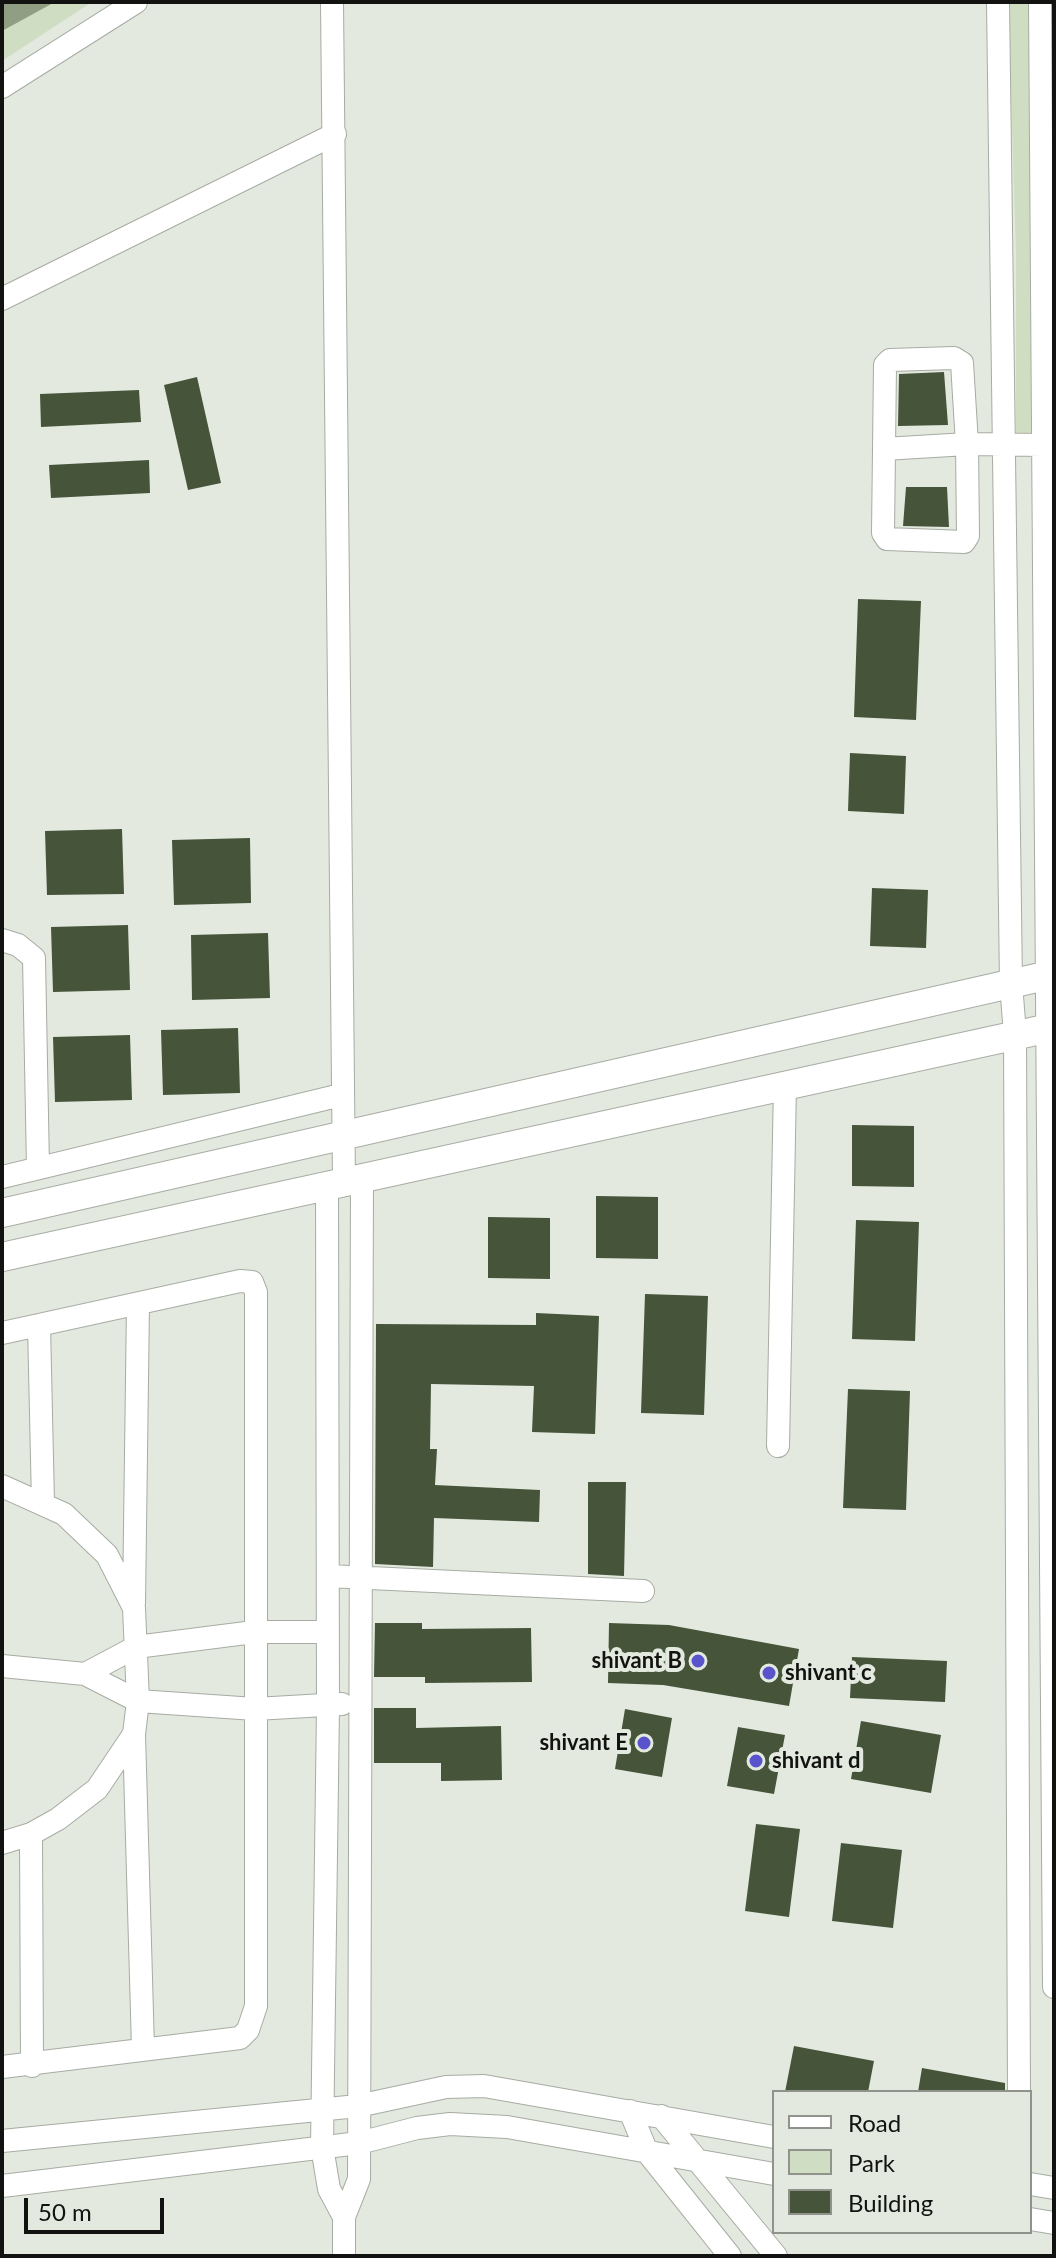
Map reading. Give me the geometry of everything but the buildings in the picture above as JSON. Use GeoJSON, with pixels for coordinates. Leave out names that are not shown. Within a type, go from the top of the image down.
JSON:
{"type":"FeatureCollection","features":[{"type":"Feature","properties":{"kind":"main road"},"geometry":{"type":"LineString","coordinates":[[2,1213],[1050,975]]}},
{"type":"Feature","properties":{"kind":"main road"},"geometry":{"type":"LineString","coordinates":[[2,1257],[1050,1028]]}},
{"type":"Feature","properties":{"kind":"street"},"geometry":{"type":"LineString","coordinates":[[2,87],[136,2]]}},
{"type":"Feature","properties":{"kind":"street"},"geometry":{"type":"LineString","coordinates":[[332,2],[341,1136],[361,1578],[359,2179],[344,2217],[344,2256]]}},
{"type":"Feature","properties":{"kind":"street"},"geometry":{"type":"LineString","coordinates":[[998,2],[1011,984],[1015,1034],[1019,2090]]}},
{"type":"Feature","properties":{"kind":"street"},"geometry":{"type":"LineString","coordinates":[[1040,2],[1050,975],[1054,1987]]}},
{"type":"Feature","properties":{"kind":"street"},"geometry":{"type":"LineString","coordinates":[[2,299],[335,134]]}},
{"type":"Feature","properties":{"kind":"street"},"geometry":{"type":"LineString","coordinates":[[954,358],[962,363],[967,444],[968,536],[964,542],[887,539],[883,533],[885,365],[890,360],[954,358]]}},
{"type":"Feature","properties":{"kind":"street"},"geometry":{"type":"LineString","coordinates":[[884,449],[967,444],[1043,445]]}},
{"type":"Feature","properties":{"kind":"street"},"geometry":{"type":"LineString","coordinates":[[2,940],[18,945],[34,958],[38,1168]]}},
{"type":"Feature","properties":{"kind":"street"},"geometry":{"type":"LineString","coordinates":[[778,1446],[785,1085]]}},
{"type":"Feature","properties":{"kind":"street"},"geometry":{"type":"LineString","coordinates":[[2,1177],[341,1095]]}},
{"type":"Feature","properties":{"kind":"street"},"geometry":{"type":"LineString","coordinates":[[344,1182],[328,1576],[322,2147],[329,2189],[344,2217]]}},
{"type":"Feature","properties":{"kind":"street"},"geometry":{"type":"LineString","coordinates":[[2,1333],[240,1281],[252,1282],[256,1292],[256,2006],[248,2030],[240,2038],[143,2048],[32,2066],[2,2067]]}},
{"type":"Feature","properties":{"kind":"street"},"geometry":{"type":"LineString","coordinates":[[138,1304],[134,1608],[138,1701],[134,1734],[143,2048]]}},
{"type":"Feature","properties":{"kind":"street"},"geometry":{"type":"LineString","coordinates":[[39,1325],[43,1503]]}},
{"type":"Feature","properties":{"kind":"street"},"geometry":{"type":"LineString","coordinates":[[1016,1344],[1051,1343]]}},
{"type":"Feature","properties":{"kind":"street"},"geometry":{"type":"LineString","coordinates":[[2,1486],[64,1514],[107,1555],[134,1608]]}},
{"type":"Feature","properties":{"kind":"street"},"geometry":{"type":"LineString","coordinates":[[328,1576],[643,1591]]}},
{"type":"Feature","properties":{"kind":"street"},"geometry":{"type":"LineString","coordinates":[[85,1674],[136,1647],[254,1632],[328,1632]]}},
{"type":"Feature","properties":{"kind":"street"},"geometry":{"type":"LineString","coordinates":[[2,1666],[85,1674],[138,1701],[255,1709],[328,1707],[360,1701]]}},
{"type":"Feature","properties":{"kind":"street"},"geometry":{"type":"LineString","coordinates":[[2,1843],[31,1834],[58,1819],[97,1789],[134,1734]]}},
{"type":"Feature","properties":{"kind":"street"},"geometry":{"type":"LineString","coordinates":[[1018,1773],[1053,1775]]}},
{"type":"Feature","properties":{"kind":"street"},"geometry":{"type":"LineString","coordinates":[[31,1834],[32,2066]]}},
{"type":"Feature","properties":{"kind":"street"},"geometry":{"type":"LineString","coordinates":[[2,2141],[358,2106],[446,2087],[484,2086],[772,2137]]}},
{"type":"Feature","properties":{"kind":"street"},"geometry":{"type":"LineString","coordinates":[[630,2111],[647,2152],[730,2256]]}},
{"type":"Feature","properties":{"kind":"street"},"geometry":{"type":"LineString","coordinates":[[661,2116],[776,2256]]}},
{"type":"Feature","properties":{"kind":"street"},"geometry":{"type":"LineString","coordinates":[[2,2186],[359,2143],[417,2128],[474,2124],[772,2174]]}},
{"type":"Feature","properties":{"kind":"street"},"geometry":{"type":"LineString","coordinates":[[1032,2184],[1054,2188]]}},
{"type":"Feature","properties":{"kind":"street"},"geometry":{"type":"LineString","coordinates":[[1032,2219],[1054,2223]]}},
{"type":"Feature","properties":{"kind":"green space"},"geometry":{"type":"Polygon","coordinates":[[[2,2],[92,2],[2,61],[2,2]]]}},
{"type":"Feature","properties":{"kind":"green space"},"geometry":{"type":"Polygon","coordinates":[[[1008,2],[1031,2],[1035,432],[1016,434],[1016,253],[1008,2]]]}},
{"type":"Feature","properties":{"kind":"shaded area"},"geometry":{"type":"Polygon","coordinates":[[[2,2],[55,2],[2,31],[2,2]]]}},
{"type":"Feature","properties":{"kind":"place","name":"shivant B"},"geometry":{"type":"Point","coordinates":[698,1661]}},
{"type":"Feature","properties":{"kind":"place","name":"shivant c"},"geometry":{"type":"Point","coordinates":[769,1673]}},
{"type":"Feature","properties":{"kind":"place","name":"shivant E"},"geometry":{"type":"Point","coordinates":[644,1743]}},
{"type":"Feature","properties":{"kind":"place","name":"shivant d"},"geometry":{"type":"Point","coordinates":[756,1761]}}]}
